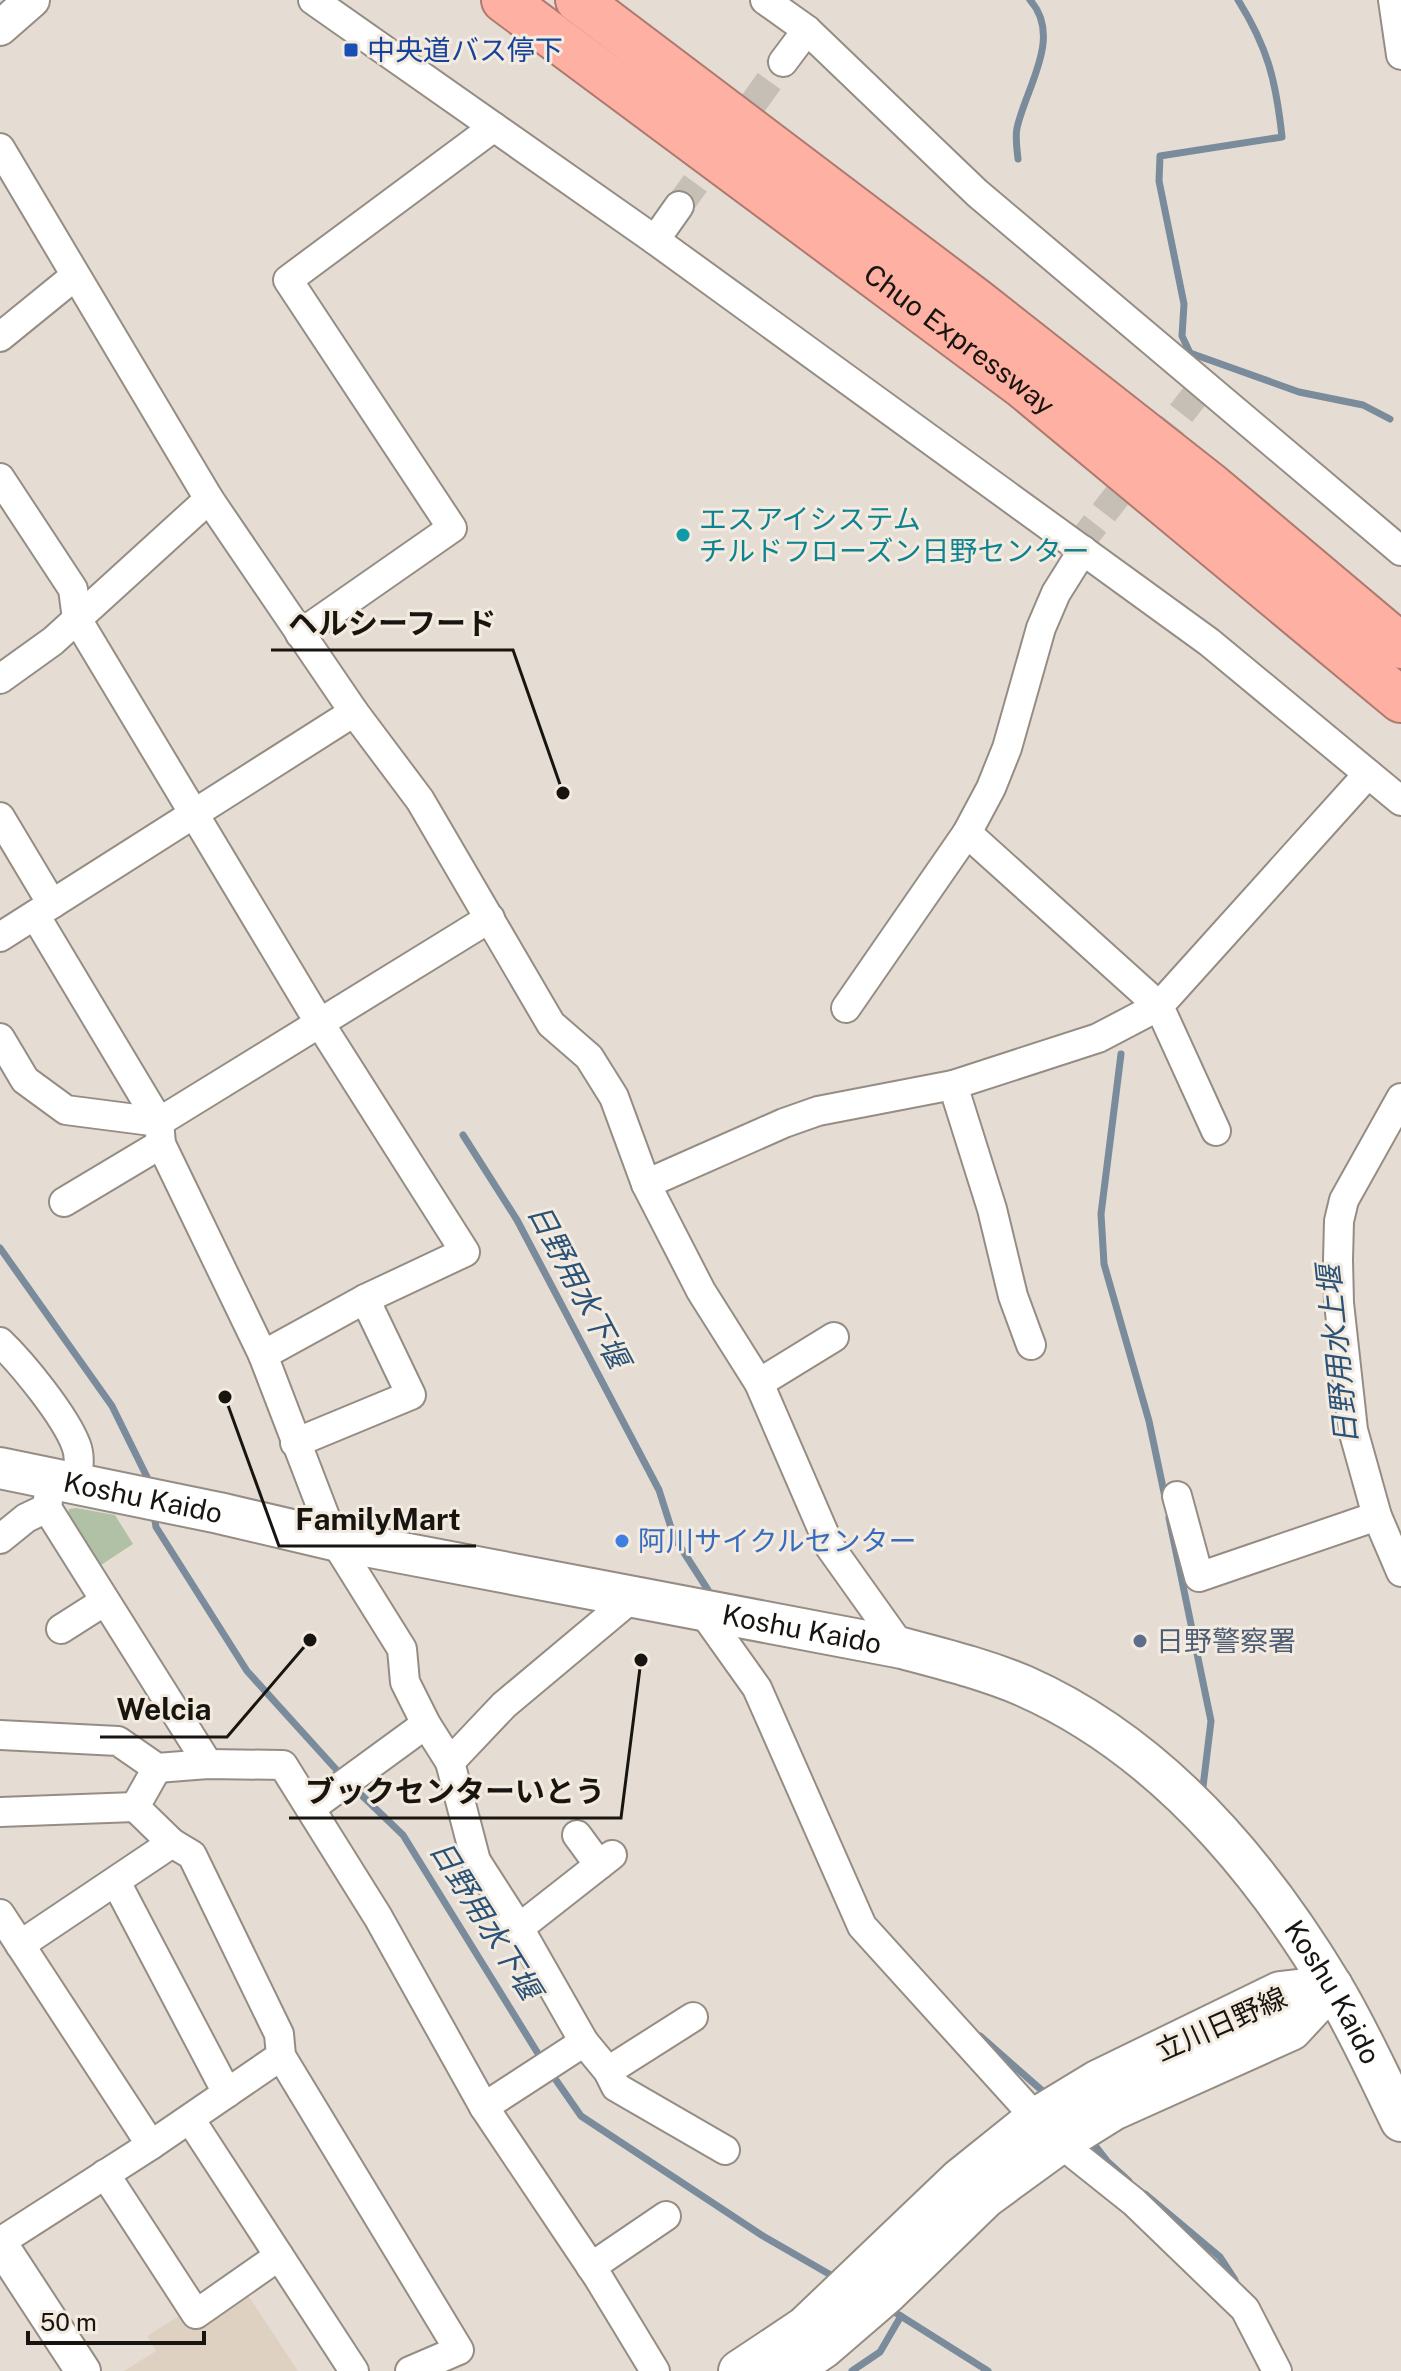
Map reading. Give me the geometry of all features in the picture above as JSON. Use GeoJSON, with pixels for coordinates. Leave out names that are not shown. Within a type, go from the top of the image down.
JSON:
{"type":"FeatureCollection","features":[{"type":"Feature","properties":{"kind":"highway","name":"Chuo Expressway"},"geometry":{"type":"LineString","coordinates":[[504,0],[1023,386],[1401,700]]}},
{"type":"Feature","properties":{"kind":"highway","name":"Chuo Expressway"},"geometry":{"type":"LineString","coordinates":[[578,0],[1210,485],[1401,646]]}},
{"type":"Feature","properties":{"kind":"main road","name":"Koshu Kaido"},"geometry":{"type":"LineString","coordinates":[[0,1468],[58,1490],[902,1648],[978,1668],[1024,1686],[1077,1714],[1138,1755],[1205,1816],[1288,1920],[1332,1986],[1401,2121]]}},
{"type":"Feature","properties":{"kind":"main road","name":"立川日野線"},"geometry":{"type":"LineString","coordinates":[[739,2371],[814,2337],[888,2292],[986,2197],[1097,2081],[1280,1992],[1332,1986]]}},
{"type":"Feature","properties":{"kind":"main road","name":"立川日野線"},"geometry":{"type":"LineString","coordinates":[[790,2371],[814,2337]]}},
{"type":"Feature","properties":{"kind":"street"},"geometry":{"type":"LineString","coordinates":[[0,28],[32,0]]}},
{"type":"Feature","properties":{"kind":"street"},"geometry":{"type":"LineString","coordinates":[[313,0],[655,240],[1209,642],[1401,801]]}},
{"type":"Feature","properties":{"kind":"street"},"geometry":{"type":"LineString","coordinates":[[765,0],[807,30],[977,193],[1401,550]]}},
{"type":"Feature","properties":{"kind":"street"},"geometry":{"type":"LineString","coordinates":[[1393,0],[1401,55]]}},
{"type":"Feature","properties":{"kind":"street"},"geometry":{"type":"LineString","coordinates":[[783,62],[807,30]]}},
{"type":"Feature","properties":{"kind":"street"},"geometry":{"type":"LineString","coordinates":[[300,634],[452,528],[288,280],[494,127]]}},
{"type":"Feature","properties":{"kind":"street"},"geometry":{"type":"LineString","coordinates":[[0,148],[209,499],[354,712],[420,800],[551,1024],[589,1057],[614,1097],[646,1184],[701,1291],[759,1383],[830,1547],[902,1648]]}},
{"type":"Feature","properties":{"kind":"street"},"geometry":{"type":"LineString","coordinates":[[655,240],[679,206]]}},
{"type":"Feature","properties":{"kind":"street"},"geometry":{"type":"LineString","coordinates":[[0,337],[75,276]]}},
{"type":"Feature","properties":{"kind":"street"},"geometry":{"type":"LineString","coordinates":[[0,478],[73,589],[77,619],[195,816],[319,1022],[465,1252],[365,1299],[263,1355]]}},
{"type":"Feature","properties":{"kind":"street"},"geometry":{"type":"LineString","coordinates":[[0,679],[53,641],[209,499]]}},
{"type":"Feature","properties":{"kind":"street"},"geometry":{"type":"LineString","coordinates":[[846,1008],[967,833],[991,788],[1007,748],[1041,628],[1056,593],[1083,550]]}},
{"type":"Feature","properties":{"kind":"street"},"geometry":{"type":"LineString","coordinates":[[0,937],[195,816],[354,712]]}},
{"type":"Feature","properties":{"kind":"street"},"geometry":{"type":"LineString","coordinates":[[646,1184],[818,1111],[953,1085],[1098,1038],[1159,1006],[1368,774]]}},
{"type":"Feature","properties":{"kind":"street"},"geometry":{"type":"LineString","coordinates":[[0,817],[44,910],[160,1133],[263,1355],[334,1540],[402,1649],[405,1682],[450,1762],[476,1861],[519,1928],[584,2042],[608,2071],[616,2087],[725,2150]]}},
{"type":"Feature","properties":{"kind":"street"},"geometry":{"type":"LineString","coordinates":[[967,833],[1159,1006],[1216,1131]]}},
{"type":"Feature","properties":{"kind":"street"},"geometry":{"type":"LineString","coordinates":[[64,1202],[319,1022],[490,918]]}},
{"type":"Feature","properties":{"kind":"street"},"geometry":{"type":"LineString","coordinates":[[0,1038],[25,1080],[66,1110],[160,1133]]}},
{"type":"Feature","properties":{"kind":"street"},"geometry":{"type":"LineString","coordinates":[[953,1085],[992,1209],[1013,1296],[1031,1345]]}},
{"type":"Feature","properties":{"kind":"street"},"geometry":{"type":"LineString","coordinates":[[1401,1098],[1344,1200],[1339,1221],[1339,1303],[1353,1430],[1377,1516],[1401,1572]]}},
{"type":"Feature","properties":{"kind":"street"},"geometry":{"type":"LineString","coordinates":[[295,1443],[411,1395],[365,1299]]}},
{"type":"Feature","properties":{"kind":"street"},"geometry":{"type":"LineString","coordinates":[[759,1383],[834,1337]]}},
{"type":"Feature","properties":{"kind":"street"},"geometry":{"type":"LineString","coordinates":[[0,1342],[20,1361],[68,1430],[77,1447],[79,1462],[58,1490],[0,1539]]}},
{"type":"Feature","properties":{"kind":"street"},"geometry":{"type":"LineString","coordinates":[[58,1490],[105,1601],[208,1764]]}},
{"type":"Feature","properties":{"kind":"street"},"geometry":{"type":"LineString","coordinates":[[1177,1496],[1199,1577],[1377,1516]]}},
{"type":"Feature","properties":{"kind":"street"},"geometry":{"type":"LineString","coordinates":[[450,1762],[504,1705],[633,1597]]}},
{"type":"Feature","properties":{"kind":"street"},"geometry":{"type":"LineString","coordinates":[[61,1629],[105,1601]]}},
{"type":"Feature","properties":{"kind":"street"},"geometry":{"type":"LineString","coordinates":[[700,1608],[757,1688],[862,1926],[1048,2130],[1134,2202],[1245,2309],[1277,2371]]}},
{"type":"Feature","properties":{"kind":"street"},"geometry":{"type":"LineString","coordinates":[[311,1808],[426,1724]]}},
{"type":"Feature","properties":{"kind":"street"},"geometry":{"type":"LineString","coordinates":[[0,1735],[118,1741],[157,1768],[208,1764],[283,1765],[378,1917],[484,2107],[591,2267],[655,2371]]}},
{"type":"Feature","properties":{"kind":"street"},"geometry":{"type":"LineString","coordinates":[[135,1807],[157,1768]]}},
{"type":"Feature","properties":{"kind":"street"},"geometry":{"type":"LineString","coordinates":[[0,1812],[135,1807],[172,1843],[192,1855],[279,2034],[281,2056],[459,2350],[410,2371]]}},
{"type":"Feature","properties":{"kind":"street"},"geometry":{"type":"LineString","coordinates":[[519,1928],[606,1860],[577,1835]]}},
{"type":"Feature","properties":{"kind":"street"},"geometry":{"type":"LineString","coordinates":[[20,1945],[172,1843]]}},
{"type":"Feature","properties":{"kind":"street"},"geometry":{"type":"LineString","coordinates":[[116,1882],[227,2093]]}},
{"type":"Feature","properties":{"kind":"street"},"geometry":{"type":"LineString","coordinates":[[0,1914],[151,2145]]}},
{"type":"Feature","properties":{"kind":"street"},"geometry":{"type":"LineString","coordinates":[[608,2071],[693,2017]]}},
{"type":"Feature","properties":{"kind":"street"},"geometry":{"type":"LineString","coordinates":[[484,2107],[584,2042]]}},
{"type":"Feature","properties":{"kind":"street"},"geometry":{"type":"LineString","coordinates":[[83,2371],[0,2243],[281,2056]]}},
{"type":"Feature","properties":{"kind":"street"},"geometry":{"type":"LineString","coordinates":[[190,2119],[354,2371]]}},
{"type":"Feature","properties":{"kind":"street"},"geometry":{"type":"LineString","coordinates":[[105,2174],[196,2314],[279,2256]]}},
{"type":"Feature","properties":{"kind":"street"},"geometry":{"type":"LineString","coordinates":[[591,2267],[666,2216]]}},
{"type":"Feature","properties":{"kind":"shaded area"},"geometry":{"type":"Polygon","coordinates":[[[246,2292],[298,2371],[124,2371],[156,2351],[147,2336],[179,2316],[189,2329],[246,2292]]]}},
{"type":"Feature","properties":{"kind":"green space"},"geometry":{"type":"Polygon","coordinates":[[[69,1509],[115,1515],[133,1544],[98,1567],[67,1517],[69,1509]]]}},
{"type":"Feature","properties":{"kind":"waterway"},"geometry":{"type":"LineString","coordinates":[[1018,159],[1017,128],[1043,46],[1039,14],[1030,0]]}},
{"type":"Feature","properties":{"kind":"waterway"},"geometry":{"type":"LineString","coordinates":[[1238,0],[1264,50],[1277,99],[1282,137],[1160,156],[1159,181],[1184,304],[1182,336],[1190,353],[1299,392],[1363,405],[1390,419]]}},
{"type":"Feature","properties":{"kind":"waterway"},"geometry":{"type":"LineString","coordinates":[[1121,1054],[1101,1214],[1104,1264],[1149,1421],[1166,1502]]}},
{"type":"Feature","properties":{"kind":"waterway","name":"日野用水下堰"},"geometry":{"type":"LineString","coordinates":[[463,1135],[517,1220],[659,1490],[674,1537],[708,1590]]}},
{"type":"Feature","properties":{"kind":"waterway","name":"日野用水下堰"},"geometry":{"type":"LineString","coordinates":[[0,1248],[112,1406],[147,1477]]}},
{"type":"Feature","properties":{"kind":"waterway"},"geometry":{"type":"LineString","coordinates":[[1169,1518],[1211,1721],[1202,1795]]}},
{"type":"Feature","properties":{"kind":"waterway","name":"日野用水下堰"},"geometry":{"type":"LineString","coordinates":[[155,1521],[247,1671],[343,1777]]}},
{"type":"Feature","properties":{"kind":"waterway","name":"日野用水下堰"},"geometry":{"type":"LineString","coordinates":[[352,1786],[403,1835],[542,2060]]}},
{"type":"Feature","properties":{"kind":"waterway","name":"日野用水下堰"},"geometry":{"type":"LineString","coordinates":[[980,2036],[1047,2095]]}},
{"type":"Feature","properties":{"kind":"waterway","name":"日野用水下堰"},"geometry":{"type":"LineString","coordinates":[[549,2070],[581,2116],[763,2236],[836,2278]]}},
{"type":"Feature","properties":{"kind":"waterway","name":"日野用水下堰"},"geometry":{"type":"LineString","coordinates":[[1093,2143],[1129,2181]]}},
{"type":"Feature","properties":{"kind":"waterway","name":"日野用水下堰"},"geometry":{"type":"LineString","coordinates":[[1145,2194],[1220,2257],[1235,2280]]}},
{"type":"Feature","properties":{"kind":"waterway","name":"日野用水下堰"},"geometry":{"type":"LineString","coordinates":[[896,2313],[988,2371]]}},
{"type":"Feature","properties":{"kind":"waterway"},"geometry":{"type":"LineString","coordinates":[[852,2371],[880,2352],[901,2316]]}},
{"type":"Feature","properties":{"kind":"tunnel"},"geometry":{"type":"LineString","coordinates":[[679,206],[783,62]]}},
{"type":"Feature","properties":{"kind":"tunnel"},"geometry":{"type":"LineString","coordinates":[[1078,546],[1204,384]]}},
{"type":"Feature","properties":{"kind":"place","name":"中央道バス停下"},"geometry":{"type":"Point","coordinates":[351,50]}},
{"type":"Feature","properties":{"kind":"place","name":"エスアイシステム チルドフローズン日野センター"},"geometry":{"type":"Point","coordinates":[683,535]}},
{"type":"Feature","properties":{"kind":"place","name":"ヘルシーフード"},"geometry":{"type":"Point","coordinates":[563,793]}},
{"type":"Feature","properties":{"kind":"place","name":"FamilyMart"},"geometry":{"type":"Point","coordinates":[225,1397]}},
{"type":"Feature","properties":{"kind":"place","name":"阿川サイクルセンター"},"geometry":{"type":"Point","coordinates":[622,1541]}},
{"type":"Feature","properties":{"kind":"place","name":"Welcia"},"geometry":{"type":"Point","coordinates":[310,1640]}},
{"type":"Feature","properties":{"kind":"place","name":"日野警察署"},"geometry":{"type":"Point","coordinates":[1140,1641]}},
{"type":"Feature","properties":{"kind":"place","name":"ブックセンターいとう"},"geometry":{"type":"Point","coordinates":[641,1660]}},
{"type":"Feature","properties":{"kind":"water label","name":"日野用水上堰"},"geometry":{"type":"Point","coordinates":[1338,1355]}}]}
